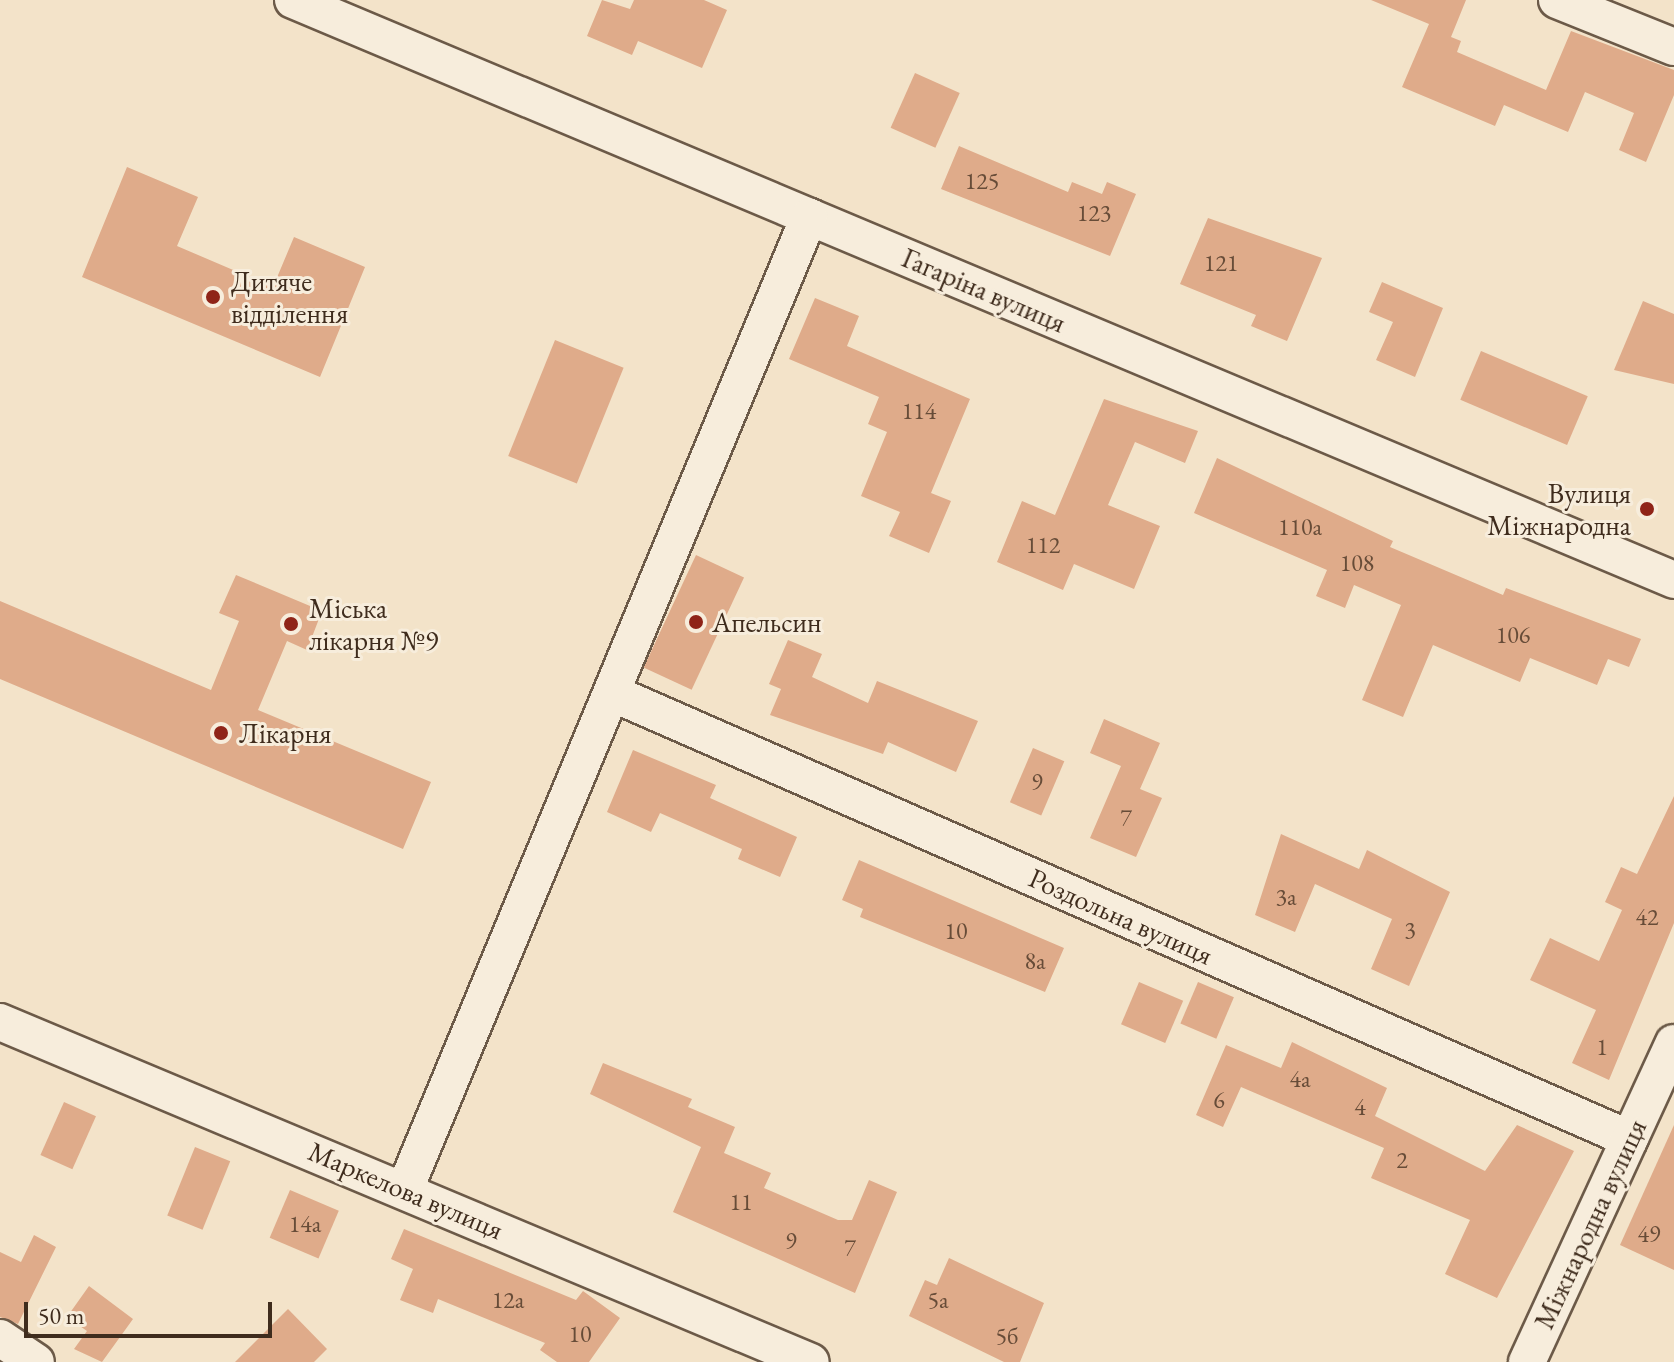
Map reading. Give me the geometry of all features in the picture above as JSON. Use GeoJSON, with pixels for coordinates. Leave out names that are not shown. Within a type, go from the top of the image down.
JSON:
{"type":"FeatureCollection","features":[{"type":"Feature","properties":{"kind":"street","name":"Гагаріна вулиця"},"geometry":{"type":"LineString","coordinates":[[293,0],[1674,580]]}},
{"type":"Feature","properties":{"kind":"street"},"geometry":{"type":"LineString","coordinates":[[1557,0],[1674,47]]}},
{"type":"Feature","properties":{"kind":"street"},"geometry":{"type":"LineString","coordinates":[[405,1189],[809,217]]}},
{"type":"Feature","properties":{"kind":"street","name":"Роздольна вулиця"},"geometry":{"type":"LineString","coordinates":[[612,693],[1630,1139]]}},
{"type":"Feature","properties":{"kind":"street","name":"Маркелова вулиця"},"geometry":{"type":"LineString","coordinates":[[0,1022],[405,1189],[811,1362]]}},
{"type":"Feature","properties":{"kind":"street","name":"Міжнародна вулиця"},"geometry":{"type":"LineString","coordinates":[[1527,1362],[1674,1043]]}},
{"type":"Feature","properties":{"kind":"street"},"geometry":{"type":"LineString","coordinates":[[0,1338],[36,1362]]}},
{"type":"Feature","properties":{"kind":"building"},"geometry":{"type":"Polygon","coordinates":[[[602,0],[630,9],[634,0],[704,0],[727,10],[702,68],[638,41],[632,55],[587,36],[602,0]]]}},
{"type":"Feature","properties":{"kind":"building"},"geometry":{"type":"Polygon","coordinates":[[[1371,0],[1466,0],[1451,37],[1461,41],[1457,52],[1546,90],[1571,31],[1674,70],[1674,95],[1646,162],[1619,150],[1634,113],[1585,92],[1568,132],[1504,105],[1495,126],[1402,87],[1429,24],[1371,0]]]}},
{"type":"Feature","properties":{"kind":"building"},"geometry":{"type":"Polygon","coordinates":[[[915,73],[960,93],[935,148],[891,128],[915,73]]]}},
{"type":"Feature","properties":{"kind":"building"},"geometry":{"type":"Polygon","coordinates":[[[959,146],[1068,192],[1072,182],[1102,194],[1107,182],[1136,194],[1110,256],[941,189],[959,146]]]}},
{"type":"Feature","properties":{"kind":"building"},"geometry":{"type":"Polygon","coordinates":[[[127,167],[198,197],[177,246],[273,287],[294,237],[365,267],[320,377],[82,277],[127,167]]]}},
{"type":"Feature","properties":{"kind":"building"},"geometry":{"type":"Polygon","coordinates":[[[1208,218],[1322,258],[1287,341],[1251,326],[1256,315],[1180,284],[1208,218]]]}},
{"type":"Feature","properties":{"kind":"building"},"geometry":{"type":"Polygon","coordinates":[[[1382,282],[1443,308],[1415,377],[1376,360],[1393,322],[1369,312],[1382,282]]]}},
{"type":"Feature","properties":{"kind":"building"},"geometry":{"type":"Polygon","coordinates":[[[815,298],[859,316],[847,346],[970,399],[931,493],[951,501],[929,553],[889,536],[900,512],[861,496],[887,432],[868,424],[879,397],[789,359],[815,298]]]}},
{"type":"Feature","properties":{"kind":"building"},"geometry":{"type":"Polygon","coordinates":[[[1643,301],[1674,314],[1674,384],[1614,370],[1643,301]]]}},
{"type":"Feature","properties":{"kind":"building"},"geometry":{"type":"Polygon","coordinates":[[[555,340],[624,368],[577,484],[508,456],[555,340]]]}},
{"type":"Feature","properties":{"kind":"building"},"geometry":{"type":"Polygon","coordinates":[[[1481,351],[1588,396],[1567,445],[1460,400],[1481,351]]]}},
{"type":"Feature","properties":{"kind":"building"},"geometry":{"type":"Polygon","coordinates":[[[1104,399],[1198,431],[1185,463],[1135,442],[1108,505],[1160,526],[1134,589],[1074,564],[1063,590],[997,562],[1022,501],[1055,515],[1104,399]]]}},
{"type":"Feature","properties":{"kind":"building"},"geometry":{"type":"Polygon","coordinates":[[[1217,458],[1393,541],[1390,547],[1503,595],[1506,588],[1641,639],[1629,667],[1608,659],[1597,685],[1530,658],[1520,682],[1433,645],[1403,717],[1362,700],[1401,605],[1354,585],[1345,608],[1316,596],[1327,570],[1194,513],[1217,458]]]}},
{"type":"Feature","properties":{"kind":"building"},"geometry":{"type":"Polygon","coordinates":[[[696,555],[744,577],[692,690],[644,667],[696,555]]]}},
{"type":"Feature","properties":{"kind":"building"},"geometry":{"type":"Polygon","coordinates":[[[236,575],[322,611],[307,650],[287,641],[258,710],[431,782],[403,849],[0,679],[0,601],[211,690],[239,621],[219,613],[236,575]]]}},
{"type":"Feature","properties":{"kind":"building"},"geometry":{"type":"Polygon","coordinates":[[[788,640],[822,654],[812,677],[868,703],[877,681],[978,721],[956,772],[888,742],[883,754],[770,715],[781,689],[769,684],[788,640]]]}},
{"type":"Feature","properties":{"kind":"building"},"geometry":{"type":"Polygon","coordinates":[[[1104,719],[1160,743],[1140,789],[1162,798],[1136,857],[1090,838],[1121,766],[1090,753],[1104,719]]]}},
{"type":"Feature","properties":{"kind":"building"},"geometry":{"type":"Polygon","coordinates":[[[1033,748],[1064,761],[1041,816],[1010,802],[1033,748]]]}},
{"type":"Feature","properties":{"kind":"building"},"geometry":{"type":"Polygon","coordinates":[[[633,750],[716,785],[710,798],[797,837],[780,877],[738,859],[742,849],[660,813],[651,832],[607,812],[633,750]]]}},
{"type":"Feature","properties":{"kind":"building"},"geometry":{"type":"Polygon","coordinates":[[[1674,796],[1674,923],[1609,1080],[1572,1063],[1596,1010],[1530,980],[1550,938],[1599,961],[1622,910],[1605,902],[1621,867],[1637,874],[1674,796]]]}},
{"type":"Feature","properties":{"kind":"building"},"geometry":{"type":"Polygon","coordinates":[[[1281,834],[1359,869],[1367,850],[1450,892],[1409,986],[1371,969],[1392,919],[1315,884],[1295,932],[1255,915],[1281,834]]]}},
{"type":"Feature","properties":{"kind":"building"},"geometry":{"type":"Polygon","coordinates":[[[859,860],[1064,948],[1045,992],[860,917],[863,909],[842,900],[859,860]]]}},
{"type":"Feature","properties":{"kind":"building"},"geometry":{"type":"Polygon","coordinates":[[[1139,982],[1183,1001],[1165,1043],[1121,1024],[1139,982]]]}},
{"type":"Feature","properties":{"kind":"building"},"geometry":{"type":"Polygon","coordinates":[[[1198,982],[1234,997],[1216,1039],[1180,1023],[1198,982]]]}},
{"type":"Feature","properties":{"kind":"building"},"geometry":{"type":"Polygon","coordinates":[[[1292,1042],[1387,1088],[1375,1116],[1485,1171],[1517,1125],[1574,1151],[1497,1298],[1445,1274],[1470,1220],[1371,1178],[1384,1148],[1241,1087],[1223,1127],[1196,1115],[1226,1045],[1281,1068],[1292,1042]]]}},
{"type":"Feature","properties":{"kind":"building"},"geometry":{"type":"Polygon","coordinates":[[[603,1063],[692,1099],[688,1107],[735,1127],[724,1153],[771,1173],[764,1188],[838,1220],[852,1220],[869,1180],[897,1192],[855,1293],[673,1212],[701,1147],[590,1094],[603,1063]]]}},
{"type":"Feature","properties":{"kind":"building"},"geometry":{"type":"Polygon","coordinates":[[[64,1102],[96,1116],[72,1169],[40,1155],[64,1102]]]}},
{"type":"Feature","properties":{"kind":"building"},"geometry":{"type":"Polygon","coordinates":[[[1674,1125],[1674,1270],[1620,1245],[1674,1125]]]}},
{"type":"Feature","properties":{"kind":"building"},"geometry":{"type":"Polygon","coordinates":[[[195,1147],[230,1161],[203,1230],[167,1216],[195,1147]]]}},
{"type":"Feature","properties":{"kind":"building"},"geometry":{"type":"Polygon","coordinates":[[[290,1190],[339,1211],[318,1259],[270,1238],[290,1190]]]}},
{"type":"Feature","properties":{"kind":"building"},"geometry":{"type":"Polygon","coordinates":[[[404,1229],[576,1300],[583,1291],[620,1318],[589,1362],[557,1362],[540,1350],[545,1343],[438,1299],[433,1313],[400,1300],[413,1269],[391,1259],[404,1229]]]}},
{"type":"Feature","properties":{"kind":"building"},"geometry":{"type":"Polygon","coordinates":[[[34,1235],[56,1247],[18,1324],[0,1317],[0,1252],[21,1262],[34,1235]]]}},
{"type":"Feature","properties":{"kind":"building"},"geometry":{"type":"Polygon","coordinates":[[[949,1258],[1044,1303],[1020,1362],[1004,1362],[909,1316],[925,1280],[937,1285],[949,1258]]]}},
{"type":"Feature","properties":{"kind":"building"},"geometry":{"type":"Polygon","coordinates":[[[89,1286],[133,1319],[102,1362],[74,1349],[87,1331],[67,1317],[89,1286]]]}},
{"type":"Feature","properties":{"kind":"building"},"geometry":{"type":"Polygon","coordinates":[[[288,1309],[327,1349],[314,1362],[235,1362],[288,1309]]]}},
{"type":"Feature","properties":{"kind":"place","name":"Дитяче відділення"},"geometry":{"type":"Point","coordinates":[213,297]}},
{"type":"Feature","properties":{"kind":"place","name":"Вулиця Міжнародна"},"geometry":{"type":"Point","coordinates":[1647,509]}},
{"type":"Feature","properties":{"kind":"place","name":"Апельсин"},"geometry":{"type":"Point","coordinates":[696,622]}},
{"type":"Feature","properties":{"kind":"place","name":"Міська лікарня №9"},"geometry":{"type":"Point","coordinates":[291,624]}},
{"type":"Feature","properties":{"kind":"place","name":"Лікарня"},"geometry":{"type":"Point","coordinates":[221,733]}}]}
